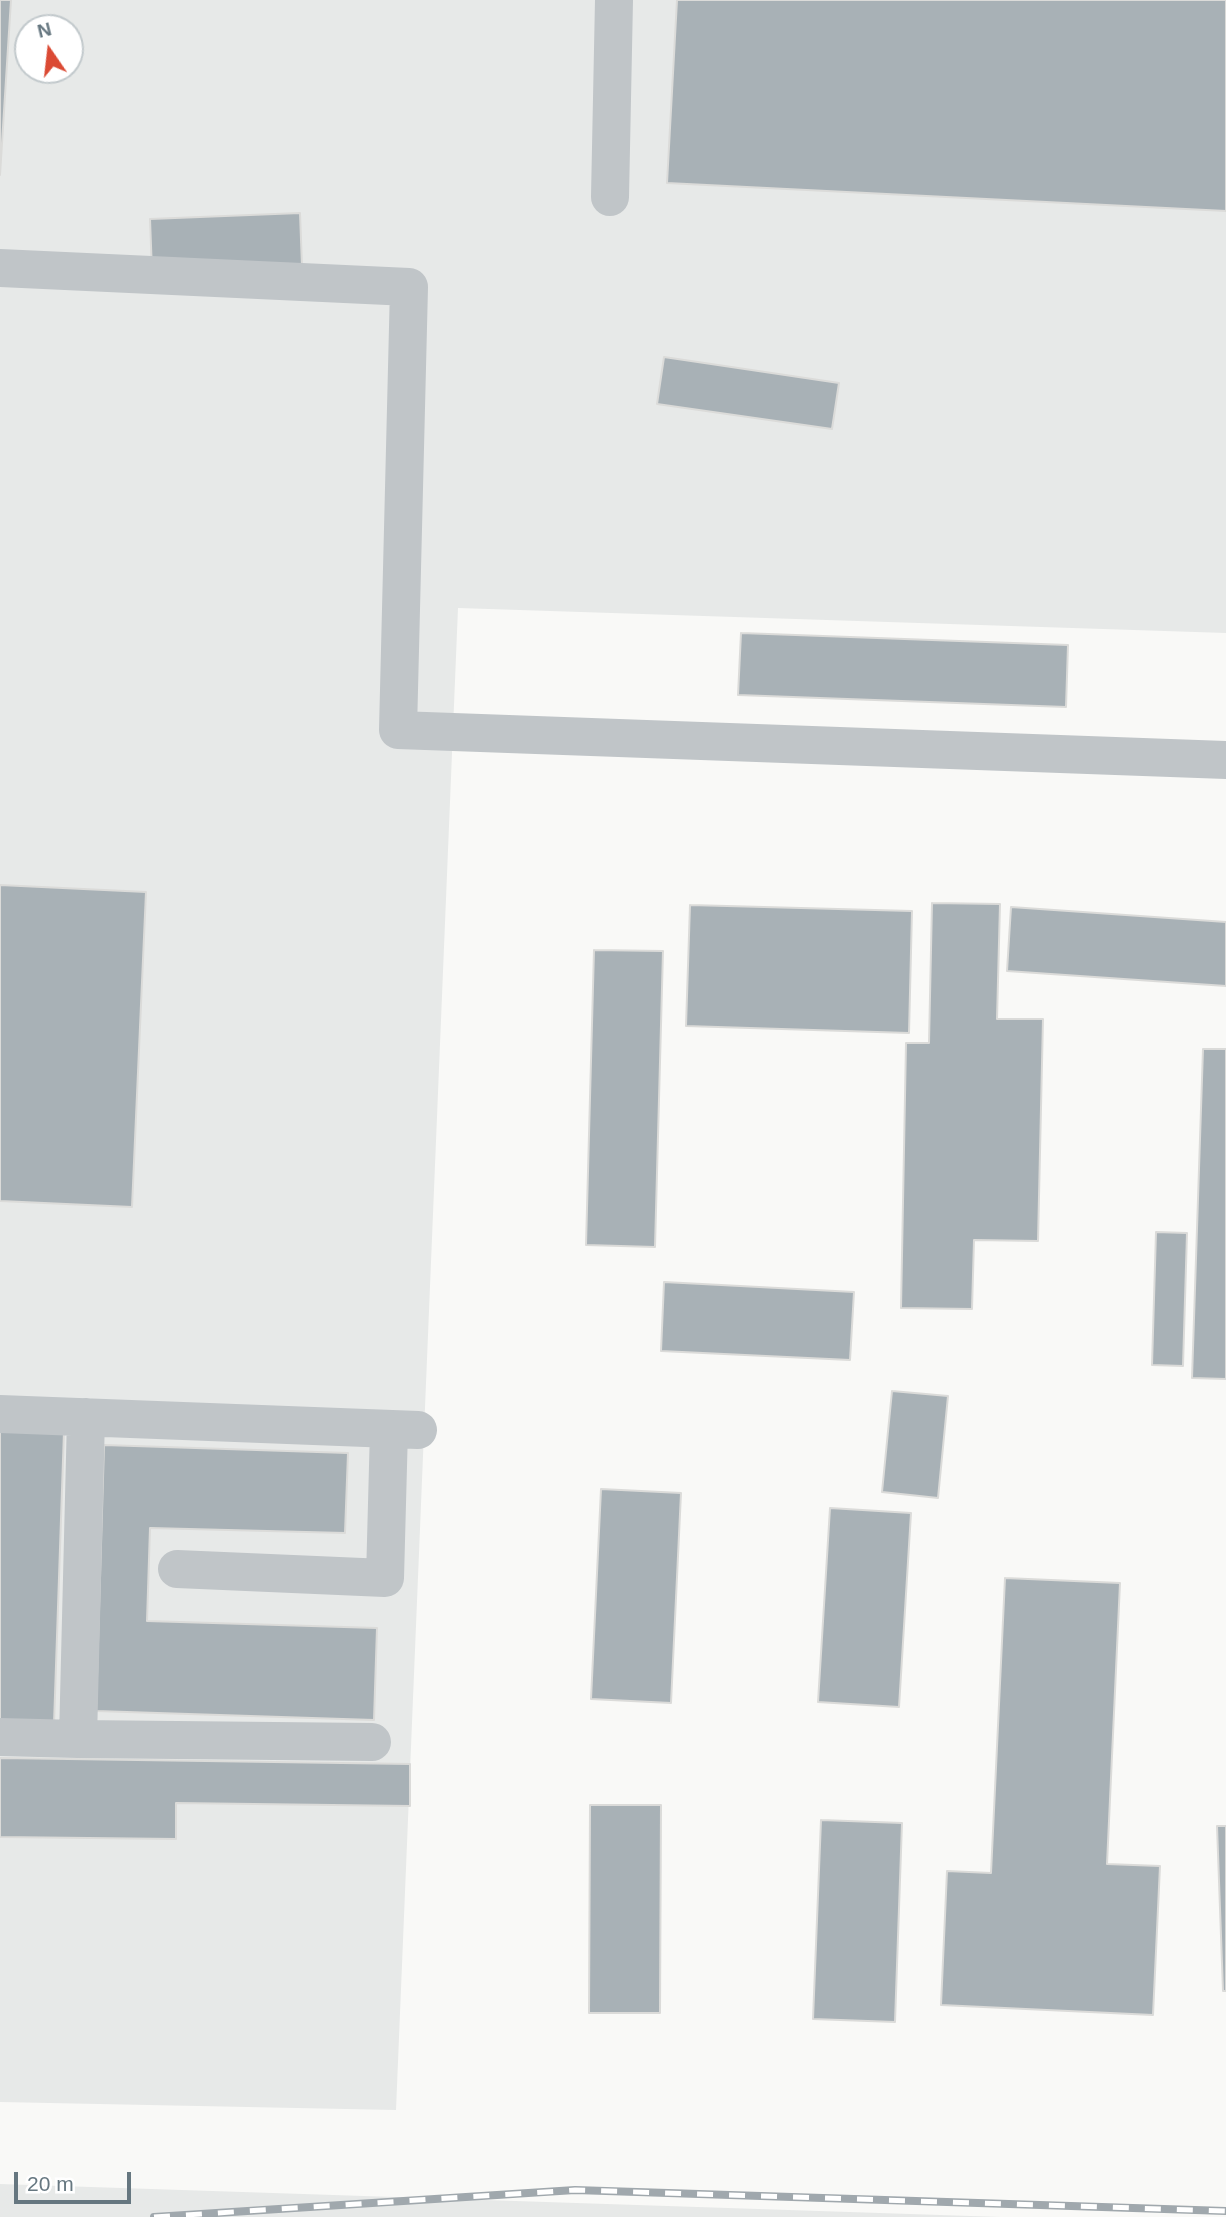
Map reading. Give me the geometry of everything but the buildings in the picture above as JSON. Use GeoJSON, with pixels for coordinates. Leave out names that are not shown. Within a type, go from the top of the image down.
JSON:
{"type":"FeatureCollection","features":[{"type":"Feature","properties":{"kind":"street"},"geometry":{"type":"LineString","coordinates":[[610,197],[614,0]]}},
{"type":"Feature","properties":{"kind":"street"},"geometry":{"type":"LineString","coordinates":[[0,268],[409,287],[398,730],[1226,760]]}},
{"type":"Feature","properties":{"kind":"street"},"geometry":{"type":"LineString","coordinates":[[0,1414],[404,1429],[385,1578],[177,1569]]}},
{"type":"Feature","properties":{"kind":"street"},"geometry":{"type":"LineString","coordinates":[[78,1739],[86,1417]]}},
{"type":"Feature","properties":{"kind":"street"},"geometry":{"type":"LineString","coordinates":[[0,1737],[372,1742]]}},
{"type":"Feature","properties":{"kind":"shaded area"},"geometry":{"type":"Polygon","coordinates":[[[0,0],[1226,0],[1226,633],[458,608],[396,2110],[0,2102],[0,0]]]}},
{"type":"Feature","properties":{"kind":"shaded area"},"geometry":{"type":"Polygon","coordinates":[[[0,2184],[1001,2217],[0,2217],[0,2184]]]}},
{"type":"Feature","properties":{"kind":"railway"},"geometry":{"type":"LineString","coordinates":[[154,2217],[575,2190],[1226,2211]]}}]}
